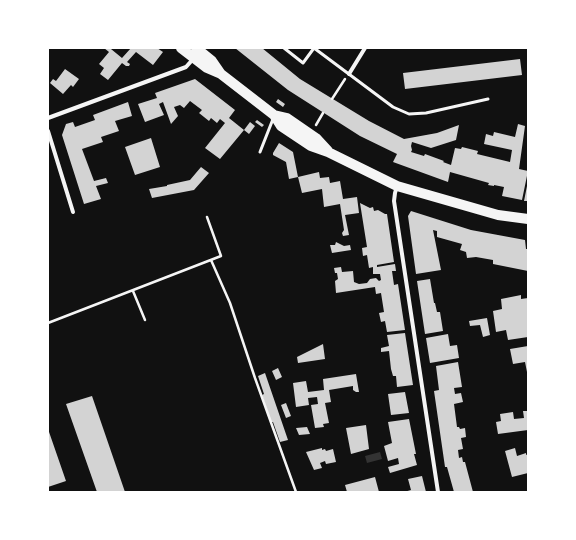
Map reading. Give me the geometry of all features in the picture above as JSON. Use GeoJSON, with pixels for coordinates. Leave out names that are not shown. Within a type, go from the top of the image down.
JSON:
{"type":"FeatureCollection","features":[{"type":"Feature","properties":{"kind":"main road"},"geometry":{"type":"LineString","coordinates":[[181,48],[197,53],[207,68],[221,74],[274,115],[282,126],[311,146],[328,152],[397,186],[498,215],[528,219]]}},
{"type":"Feature","properties":{"kind":"street"},"geometry":{"type":"LineString","coordinates":[[349,74],[365,48]]}},
{"type":"Feature","properties":{"kind":"street"},"geometry":{"type":"LineString","coordinates":[[48,118],[186,67],[197,53]]}},
{"type":"Feature","properties":{"kind":"street"},"geometry":{"type":"LineString","coordinates":[[48,131],[73,212]]}},
{"type":"Feature","properties":{"kind":"street"},"geometry":{"type":"LineString","coordinates":[[397,186],[394,201],[438,492]]}},
{"type":"Feature","properties":{"kind":"lane"},"geometry":{"type":"LineString","coordinates":[[284,48],[303,63],[314,48],[393,107],[409,114],[426,113],[488,99]]}},
{"type":"Feature","properties":{"kind":"lane"},"geometry":{"type":"LineString","coordinates":[[260,152],[274,115]]}},
{"type":"Feature","properties":{"kind":"path"},"geometry":{"type":"LineString","coordinates":[[332,99],[349,74]]}},
{"type":"Feature","properties":{"kind":"path"},"geometry":{"type":"LineString","coordinates":[[48,323],[221,256],[208,217]]}},
{"type":"Feature","properties":{"kind":"path"},"geometry":{"type":"LineString","coordinates":[[211,260],[230,303],[296,492]]}},
{"type":"Feature","properties":{"kind":"path"},"geometry":{"type":"LineString","coordinates":[[133,290],[145,320]]}},
{"type":"Feature","properties":{"kind":"shaded area"},"geometry":{"type":"Polygon","coordinates":[[[380,452],[382,459],[367,463],[365,456],[380,452]]]}},
{"type":"Feature","properties":{"kind":"building"},"geometry":{"type":"Polygon","coordinates":[[[104,48],[112,48],[111,49],[122,58],[131,48],[157,48],[163,52],[153,65],[136,52],[127,62],[130,64],[129,66],[122,63],[108,80],[100,74],[104,68],[99,64],[109,52],[104,48]]]}},
{"type":"Feature","properties":{"kind":"building"},"geometry":{"type":"Polygon","coordinates":[[[235,48],[262,48],[300,79],[369,121],[404,139],[437,133],[459,125],[456,140],[431,148],[412,142],[411,146],[411,152],[424,156],[425,154],[451,165],[455,148],[461,149],[462,147],[478,151],[477,154],[510,162],[512,150],[484,144],[486,134],[493,136],[494,132],[515,137],[518,124],[525,126],[519,169],[528,171],[522,200],[502,196],[504,187],[488,185],[489,183],[450,172],[448,182],[393,162],[397,154],[360,136],[288,90],[235,48]]]}},
{"type":"Feature","properties":{"kind":"building"},"geometry":{"type":"Polygon","coordinates":[[[520,59],[522,75],[405,89],[403,73],[520,59]]]}},
{"type":"Feature","properties":{"kind":"building"},"geometry":{"type":"Polygon","coordinates":[[[65,69],[79,79],[73,87],[71,85],[63,94],[50,83],[53,79],[56,81],[65,69]]]}},
{"type":"Feature","properties":{"kind":"building"},"geometry":{"type":"Polygon","coordinates":[[[195,79],[235,110],[229,118],[244,130],[220,159],[205,148],[225,123],[220,119],[217,123],[211,118],[209,121],[199,113],[202,110],[190,101],[184,108],[180,105],[174,107],[178,116],[171,124],[163,102],[159,104],[164,115],[145,122],[138,104],[157,98],[155,93],[195,79]]]}},
{"type":"Feature","properties":{"kind":"building"},"geometry":{"type":"Polygon","coordinates":[[[278,99],[285,104],[283,107],[276,102],[278,99]]]}},
{"type":"Feature","properties":{"kind":"building"},"geometry":{"type":"Polygon","coordinates":[[[128,102],[132,116],[115,121],[119,131],[101,137],[103,142],[82,149],[94,181],[106,178],[108,183],[96,186],[101,199],[84,204],[62,135],[66,124],[73,122],[75,127],[95,120],[93,115],[128,102]]]}},
{"type":"Feature","properties":{"kind":"building"},"geometry":{"type":"Polygon","coordinates":[[[257,120],[264,125],[262,127],[255,122],[257,120]]]}},
{"type":"Feature","properties":{"kind":"building"},"geometry":{"type":"Polygon","coordinates":[[[250,122],[255,126],[249,134],[244,130],[250,122]]]}},
{"type":"Feature","properties":{"kind":"building"},"geometry":{"type":"Polygon","coordinates":[[[151,138],[160,167],[135,175],[125,147],[151,138]]]}},
{"type":"Feature","properties":{"kind":"building"},"geometry":{"type":"Polygon","coordinates":[[[279,143],[293,152],[298,177],[289,179],[286,162],[273,155],[279,143]]]}},
{"type":"Feature","properties":{"kind":"building"},"geometry":{"type":"Polygon","coordinates":[[[201,167],[209,173],[194,190],[152,198],[149,189],[190,180],[201,167]]]}},
{"type":"Feature","properties":{"kind":"building"},"geometry":{"type":"Polygon","coordinates":[[[319,172],[320,178],[329,177],[330,183],[340,181],[343,199],[357,197],[359,213],[345,215],[349,235],[343,236],[342,233],[344,230],[340,204],[324,207],[322,189],[302,193],[298,177],[319,172]]]}},
{"type":"Feature","properties":{"kind":"building"},"geometry":{"type":"Polygon","coordinates":[[[527,186],[528,201],[524,201],[527,186]]]}},
{"type":"Feature","properties":{"kind":"building"},"geometry":{"type":"Polygon","coordinates":[[[360,203],[370,208],[373,207],[374,211],[378,210],[387,214],[394,262],[377,265],[377,267],[395,264],[396,271],[392,271],[394,285],[398,284],[405,330],[387,332],[385,321],[381,322],[379,313],[384,312],[381,293],[376,294],[375,287],[336,293],[335,281],[338,279],[334,268],[341,267],[342,272],[353,271],[354,282],[359,284],[367,283],[370,279],[376,278],[379,281],[381,280],[380,274],[373,274],[373,267],[369,268],[367,255],[363,256],[362,248],[367,247],[360,203]]]}},
{"type":"Feature","properties":{"kind":"building"},"geometry":{"type":"Polygon","coordinates":[[[411,211],[471,230],[525,240],[526,249],[528,249],[528,271],[493,264],[493,260],[476,257],[467,258],[466,252],[460,250],[462,244],[437,237],[437,231],[433,230],[441,270],[416,274],[408,216],[411,211]]]}},
{"type":"Feature","properties":{"kind":"building"},"geometry":{"type":"Polygon","coordinates":[[[336,242],[344,246],[350,245],[351,250],[332,253],[330,245],[335,245],[336,242]]]}},
{"type":"Feature","properties":{"kind":"building"},"geometry":{"type":"Polygon","coordinates":[[[430,279],[434,303],[437,312],[440,312],[443,331],[425,334],[417,281],[430,279]]]}},
{"type":"Feature","properties":{"kind":"building"},"geometry":{"type":"Polygon","coordinates":[[[521,295],[521,299],[528,298],[528,337],[508,340],[506,330],[496,332],[493,311],[502,309],[501,299],[521,295]]]}},
{"type":"Feature","properties":{"kind":"building"},"geometry":{"type":"Polygon","coordinates":[[[487,318],[490,335],[483,337],[480,325],[470,326],[469,321],[487,318]]]}},
{"type":"Feature","properties":{"kind":"building"},"geometry":{"type":"Polygon","coordinates":[[[405,333],[413,385],[397,387],[396,376],[393,376],[391,369],[389,351],[381,352],[381,348],[389,346],[387,335],[405,333]]]}},
{"type":"Feature","properties":{"kind":"building"},"geometry":{"type":"Polygon","coordinates":[[[448,334],[450,346],[457,345],[459,358],[430,363],[426,338],[448,334]]]}},
{"type":"Feature","properties":{"kind":"building"},"geometry":{"type":"Polygon","coordinates":[[[323,344],[325,359],[298,363],[297,357],[323,344]]]}},
{"type":"Feature","properties":{"kind":"building"},"geometry":{"type":"Polygon","coordinates":[[[528,346],[527,372],[525,362],[513,364],[510,349],[528,346]]]}},
{"type":"Feature","properties":{"kind":"building"},"geometry":{"type":"Polygon","coordinates":[[[458,362],[462,387],[454,388],[455,394],[461,393],[463,402],[454,404],[457,427],[460,429],[465,428],[466,437],[461,438],[463,449],[458,450],[459,458],[462,457],[463,462],[465,462],[473,492],[454,492],[447,467],[445,467],[434,391],[439,390],[436,366],[458,362]]]}},
{"type":"Feature","properties":{"kind":"building"},"geometry":{"type":"Polygon","coordinates":[[[278,368],[282,377],[276,380],[272,371],[278,368]]]}},
{"type":"Feature","properties":{"kind":"building"},"geometry":{"type":"Polygon","coordinates":[[[265,373],[288,440],[280,442],[273,422],[271,422],[262,395],[264,394],[258,376],[265,373]]]}},
{"type":"Feature","properties":{"kind":"building"},"geometry":{"type":"Polygon","coordinates":[[[356,374],[359,392],[353,390],[353,386],[329,390],[331,402],[325,403],[329,423],[323,424],[324,427],[315,428],[311,405],[318,404],[317,397],[308,398],[309,405],[296,407],[293,383],[306,381],[308,392],[324,390],[323,379],[356,374]]]}},
{"type":"Feature","properties":{"kind":"building"},"geometry":{"type":"Polygon","coordinates":[[[405,392],[409,413],[391,415],[388,394],[405,392]]]}},
{"type":"Feature","properties":{"kind":"building"},"geometry":{"type":"Polygon","coordinates":[[[92,396],[125,492],[97,492],[66,404],[92,396]]]}},
{"type":"Feature","properties":{"kind":"building"},"geometry":{"type":"Polygon","coordinates":[[[286,403],[291,416],[286,418],[281,405],[286,403]]]}},
{"type":"Feature","properties":{"kind":"building"},"geometry":{"type":"Polygon","coordinates":[[[523,411],[528,411],[528,430],[498,434],[496,422],[501,421],[500,414],[513,412],[514,419],[524,418],[523,411]]]}},
{"type":"Feature","properties":{"kind":"building"},"geometry":{"type":"Polygon","coordinates":[[[409,419],[417,465],[390,473],[388,467],[399,464],[398,458],[388,461],[384,446],[392,443],[388,422],[409,419]]]}},
{"type":"Feature","properties":{"kind":"building"},"geometry":{"type":"Polygon","coordinates":[[[366,425],[369,449],[351,454],[346,428],[366,425]]]}},
{"type":"Feature","properties":{"kind":"building"},"geometry":{"type":"Polygon","coordinates":[[[307,427],[310,434],[299,435],[296,428],[307,427]]]}},
{"type":"Feature","properties":{"kind":"building"},"geometry":{"type":"Polygon","coordinates":[[[48,429],[66,481],[48,487],[48,429]]]}},
{"type":"Feature","properties":{"kind":"building"},"geometry":{"type":"Polygon","coordinates":[[[322,448],[322,450],[325,449],[326,451],[333,449],[336,462],[326,464],[325,461],[320,463],[322,468],[314,470],[306,452],[322,448]]]}},
{"type":"Feature","properties":{"kind":"building"},"geometry":{"type":"Polygon","coordinates":[[[515,448],[517,456],[526,453],[526,455],[528,454],[528,473],[512,477],[505,451],[515,448]]]}},
{"type":"Feature","properties":{"kind":"building"},"geometry":{"type":"Polygon","coordinates":[[[422,476],[426,492],[404,492],[411,490],[408,479],[422,476]]]}},
{"type":"Feature","properties":{"kind":"building"},"geometry":{"type":"Polygon","coordinates":[[[375,477],[379,492],[347,492],[345,485],[375,477]]]}}]}
